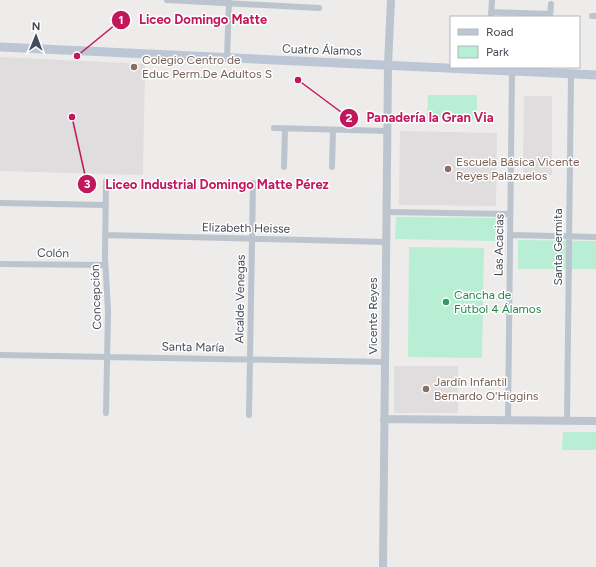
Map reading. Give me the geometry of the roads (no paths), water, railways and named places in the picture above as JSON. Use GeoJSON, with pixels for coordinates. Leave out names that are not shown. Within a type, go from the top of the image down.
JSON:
{"type":"FeatureCollection","features":[{"type":"Feature","properties":{"kind":"main road","name":"Cuatro Álamos"},"geometry":{"type":"LineString","coordinates":[[0,47],[450,67]]}},
{"type":"Feature","properties":{"kind":"main road","name":"Cuatro Álamos"},"geometry":{"type":"LineString","coordinates":[[489,68],[512,71],[596,75]]}},
{"type":"Feature","properties":{"kind":"street"},"geometry":{"type":"LineString","coordinates":[[167,0],[229,2],[319,8]]}},
{"type":"Feature","properties":{"kind":"street"},"geometry":{"type":"LineString","coordinates":[[309,0],[309,7]]}},
{"type":"Feature","properties":{"kind":"street","name":"Vicente Reyes"},"geometry":{"type":"LineString","coordinates":[[383,567],[387,132],[391,0]]}},
{"type":"Feature","properties":{"kind":"street"},"geometry":{"type":"LineString","coordinates":[[492,0],[491,14],[550,15],[551,4]]}},
{"type":"Feature","properties":{"kind":"street"},"geometry":{"type":"LineString","coordinates":[[226,58],[229,2]]}},
{"type":"Feature","properties":{"kind":"street","name":"Las Acacias"},"geometry":{"type":"LineString","coordinates":[[508,421],[512,71]]}},
{"type":"Feature","properties":{"kind":"street","name":"Santa Germita"},"geometry":{"type":"LineString","coordinates":[[567,421],[570,74]]}},
{"type":"Feature","properties":{"kind":"street"},"geometry":{"type":"LineString","coordinates":[[274,128],[387,132]]}},
{"type":"Feature","properties":{"kind":"street"},"geometry":{"type":"LineString","coordinates":[[284,166],[285,129]]}},
{"type":"Feature","properties":{"kind":"street"},"geometry":{"type":"LineString","coordinates":[[332,130],[332,167]]}},
{"type":"Feature","properties":{"kind":"street","name":"Concepción"},"geometry":{"type":"LineString","coordinates":[[106,181],[105,265],[108,311],[106,413]]}},
{"type":"Feature","properties":{"kind":"street","name":"Alcalde Venegas"},"geometry":{"type":"LineString","coordinates":[[249,415],[253,183]]}},
{"type":"Feature","properties":{"kind":"street"},"geometry":{"type":"LineString","coordinates":[[0,203],[106,206]]}},
{"type":"Feature","properties":{"kind":"street"},"geometry":{"type":"LineString","coordinates":[[386,212],[510,214]]}},
{"type":"Feature","properties":{"kind":"street","name":"Elizabeth Heisse"},"geometry":{"type":"LineString","coordinates":[[105,235],[386,242]]}},
{"type":"Feature","properties":{"kind":"street"},"geometry":{"type":"LineString","coordinates":[[510,235],[596,237]]}},
{"type":"Feature","properties":{"kind":"street","name":"Colón"},"geometry":{"type":"LineString","coordinates":[[0,264],[105,265]]}},
{"type":"Feature","properties":{"kind":"street","name":"Santa María"},"geometry":{"type":"LineString","coordinates":[[0,355],[385,362]]}},
{"type":"Feature","properties":{"kind":"street"},"geometry":{"type":"LineString","coordinates":[[384,419],[596,421]]}},
{"type":"Feature","properties":{"kind":"place","name":"Liceo Domingo Matte"},"geometry":{"type":"Point","coordinates":[77,56]}},
{"type":"Feature","properties":{"kind":"place","name":"Colegio Centro de Educ Perm.De Adultos S"},"geometry":{"type":"Point","coordinates":[134,67]}},
{"type":"Feature","properties":{"kind":"place","name":"Panadería la Gran Via"},"geometry":{"type":"Point","coordinates":[298,80]}},
{"type":"Feature","properties":{"kind":"place","name":"Liceo Industrial Domingo Matte Pérez"},"geometry":{"type":"Point","coordinates":[72,117]}},
{"type":"Feature","properties":{"kind":"place","name":"Escuela Básica Vicente Reyes Palazuelos"},"geometry":{"type":"Point","coordinates":[448,169]}},
{"type":"Feature","properties":{"kind":"place","name":"Cancha de Fútbol 4 Álamos"},"geometry":{"type":"Point","coordinates":[446,302]}},
{"type":"Feature","properties":{"kind":"place","name":"Jardín Infantil Bernardo O'Higgins"},"geometry":{"type":"Point","coordinates":[426,389]}}]}
